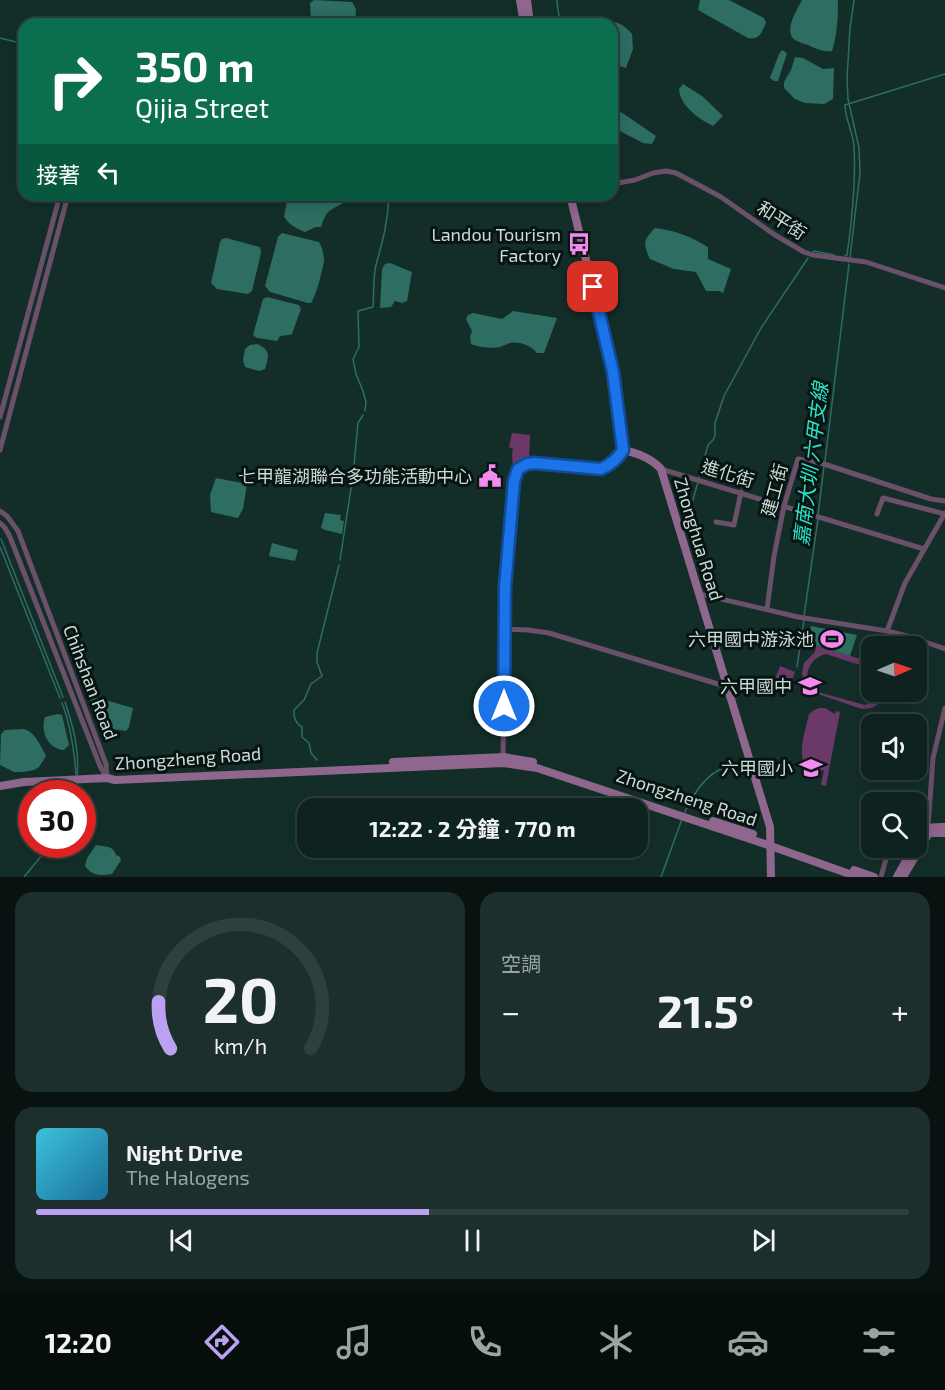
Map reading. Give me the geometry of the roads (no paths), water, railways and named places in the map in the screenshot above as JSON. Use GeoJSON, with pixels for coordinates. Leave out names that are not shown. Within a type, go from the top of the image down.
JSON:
{"type":"FeatureCollection","features":[{"type":"Feature","properties":{"kind":"main road"},"geometry":{"type":"LineString","coordinates":[[520,0],[523,18]]}},
{"type":"Feature","properties":{"kind":"main road"},"geometry":{"type":"LineString","coordinates":[[527,0],[529,18]]}},
{"type":"Feature","properties":{"kind":"main road"},"geometry":{"type":"LineString","coordinates":[[571,201],[608,349],[623,450]]}},
{"type":"Feature","properties":{"kind":"main road","name":"Zhonghua Road"},"geometry":{"type":"LineString","coordinates":[[623,450],[649,459],[661,469],[770,827],[771,877]]}},
{"type":"Feature","properties":{"kind":"main road","name":"Zhongzheng Road"},"geometry":{"type":"LineString","coordinates":[[0,786],[24,782],[107,778],[115,780],[503,760],[537,768],[874,877]]}},
{"type":"Feature","properties":{"kind":"main road"},"geometry":{"type":"LineString","coordinates":[[929,830],[945,827]]}},
{"type":"Feature","properties":{"kind":"main road"},"geometry":{"type":"LineString","coordinates":[[929,830],[945,833]]}},
{"type":"Feature","properties":{"kind":"main road"},"geometry":{"type":"LineString","coordinates":[[903,877],[929,830]]}},
{"type":"Feature","properties":{"kind":"main road","name":"Zhongzheng Road"},"geometry":{"type":"LineString","coordinates":[[770,843],[858,877]]}},
{"type":"Feature","properties":{"kind":"main road"},"geometry":{"type":"LineString","coordinates":[[897,877],[907,858]]}},
{"type":"Feature","properties":{"kind":"street","name":"和平街"},"geometry":{"type":"LineString","coordinates":[[618,183],[635,180],[653,173],[666,171],[676,173],[721,197],[804,252],[866,262],[945,288]]}},
{"type":"Feature","properties":{"kind":"street"},"geometry":{"type":"LineString","coordinates":[[0,417],[58,201]]}},
{"type":"Feature","properties":{"kind":"street"},"geometry":{"type":"LineString","coordinates":[[0,450],[66,201]]}},
{"type":"Feature","properties":{"kind":"street"},"geometry":{"type":"LineString","coordinates":[[503,760],[506,572],[514,481],[518,469],[534,463],[601,469],[619,456],[623,450]]}},
{"type":"Feature","properties":{"kind":"street","name":"建工街"},"geometry":{"type":"LineString","coordinates":[[766,609],[784,506],[798,459],[931,499],[945,501]]}},
{"type":"Feature","properties":{"kind":"street","name":"進化街"},"geometry":{"type":"LineString","coordinates":[[661,469],[924,549]]}},
{"type":"Feature","properties":{"kind":"street"},"geometry":{"type":"LineString","coordinates":[[716,522],[734,525],[741,492]]}},
{"type":"Feature","properties":{"kind":"street"},"geometry":{"type":"LineString","coordinates":[[877,514],[883,498],[945,514],[905,583],[887,631]]}},
{"type":"Feature","properties":{"kind":"street","name":"Chihshan Road"},"geometry":{"type":"LineString","coordinates":[[0,511],[7,516],[18,531],[106,764],[107,778]]}},
{"type":"Feature","properties":{"kind":"street","name":"Chihshan Road"},"geometry":{"type":"LineString","coordinates":[[0,523],[10,537],[100,766],[107,778]]}},
{"type":"Feature","properties":{"kind":"street"},"geometry":{"type":"LineString","coordinates":[[700,594],[798,617],[887,631],[945,649]]}},
{"type":"Feature","properties":{"kind":"street"},"geometry":{"type":"LineString","coordinates":[[504,629],[549,633],[728,687]]}},
{"type":"Feature","properties":{"kind":"street"},"geometry":{"type":"LineString","coordinates":[[929,830],[933,758],[945,708]]}},
{"type":"Feature","properties":{"kind":"street"},"geometry":{"type":"LineString","coordinates":[[881,877],[886,858]]}},
{"type":"Feature","properties":{"kind":"waterway"},"geometry":{"type":"LineString","coordinates":[[557,0],[559,18]]}},
{"type":"Feature","properties":{"kind":"waterway","name":"嘉南大圳 六甲支線"},"geometry":{"type":"LineString","coordinates":[[850,257],[860,173],[859,148],[848,99],[847,78],[854,0]]}},
{"type":"Feature","properties":{"kind":"waterway"},"geometry":{"type":"LineString","coordinates":[[0,38],[18,42]]}},
{"type":"Feature","properties":{"kind":"waterway"},"geometry":{"type":"LineString","coordinates":[[845,256],[847,255],[854,187],[853,141],[845,105],[945,74]]}},
{"type":"Feature","properties":{"kind":"waterway"},"geometry":{"type":"LineString","coordinates":[[365,411],[366,402],[353,359],[359,347],[358,311],[373,307],[375,269],[385,231],[389,201]]}},
{"type":"Feature","properties":{"kind":"waterway"},"geometry":{"type":"LineString","coordinates":[[813,252],[834,255]]}},
{"type":"Feature","properties":{"kind":"waterway"},"geometry":{"type":"LineString","coordinates":[[699,478],[708,445],[715,436],[715,423],[724,396],[761,328],[808,258]]}},
{"type":"Feature","properties":{"kind":"waterway","name":"嘉南大圳 六甲支線"},"geometry":{"type":"LineString","coordinates":[[825,461],[849,264]]}},
{"type":"Feature","properties":{"kind":"waterway"},"geometry":{"type":"LineString","coordinates":[[354,465],[358,423],[363,415]]}},
{"type":"Feature","properties":{"kind":"waterway","name":"嘉南大圳 六甲支線"},"geometry":{"type":"LineString","coordinates":[[818,515],[824,466]]}},
{"type":"Feature","properties":{"kind":"waterway"},"geometry":{"type":"LineString","coordinates":[[340,560],[354,469]]}},
{"type":"Feature","properties":{"kind":"waterway"},"geometry":{"type":"LineString","coordinates":[[686,518],[698,482]]}},
{"type":"Feature","properties":{"kind":"waterway","name":"嘉南大圳 六甲支線"},"geometry":{"type":"LineString","coordinates":[[804,616],[818,519]]}},
{"type":"Feature","properties":{"kind":"waterway"},"geometry":{"type":"LineString","coordinates":[[1,539],[63,697]]}},
{"type":"Feature","properties":{"kind":"waterway"},"geometry":{"type":"LineString","coordinates":[[0,547],[60,698]]}},
{"type":"Feature","properties":{"kind":"waterway"},"geometry":{"type":"LineString","coordinates":[[317,760],[311,753],[309,743],[302,737],[302,727],[295,720],[294,710],[304,700],[311,684],[322,676],[317,662],[317,653],[339,565]]}},
{"type":"Feature","properties":{"kind":"waterway","name":"嘉南大圳 六甲支線"},"geometry":{"type":"LineString","coordinates":[[797,667],[804,620]]}},
{"type":"Feature","properties":{"kind":"waterway"},"geometry":{"type":"LineString","coordinates":[[65,702],[78,757],[77,776]]}},
{"type":"Feature","properties":{"kind":"waterway"},"geometry":{"type":"LineString","coordinates":[[62,703],[72,738],[76,774]]}},
{"type":"Feature","properties":{"kind":"waterway","name":"嘉南大圳 六甲支線"},"geometry":{"type":"LineString","coordinates":[[684,814],[704,781],[723,768],[746,761]]}},
{"type":"Feature","properties":{"kind":"waterway","name":"嘉南大圳 六甲支線"},"geometry":{"type":"LineString","coordinates":[[661,877],[682,819]]}},
{"type":"Feature","properties":{"kind":"waterway"},"geometry":{"type":"LineString","coordinates":[[24,877],[40,858]]}},
{"type":"Feature","properties":{"kind":"place","name":"Landou Tourism Factory"},"geometry":{"type":"Point","coordinates":[579,244]}},
{"type":"Feature","properties":{"kind":"place","name":"七甲龍湖聯合多功能活動中心"},"geometry":{"type":"Point","coordinates":[490,476]}},
{"type":"Feature","properties":{"kind":"place","name":"六甲國中游泳池"},"geometry":{"type":"Point","coordinates":[832,639]}},
{"type":"Feature","properties":{"kind":"place","name":"六甲國中"},"geometry":{"type":"Point","coordinates":[810,686]}},
{"type":"Feature","properties":{"kind":"place","name":"六甲國小"},"geometry":{"type":"Point","coordinates":[811,768]}}]}
